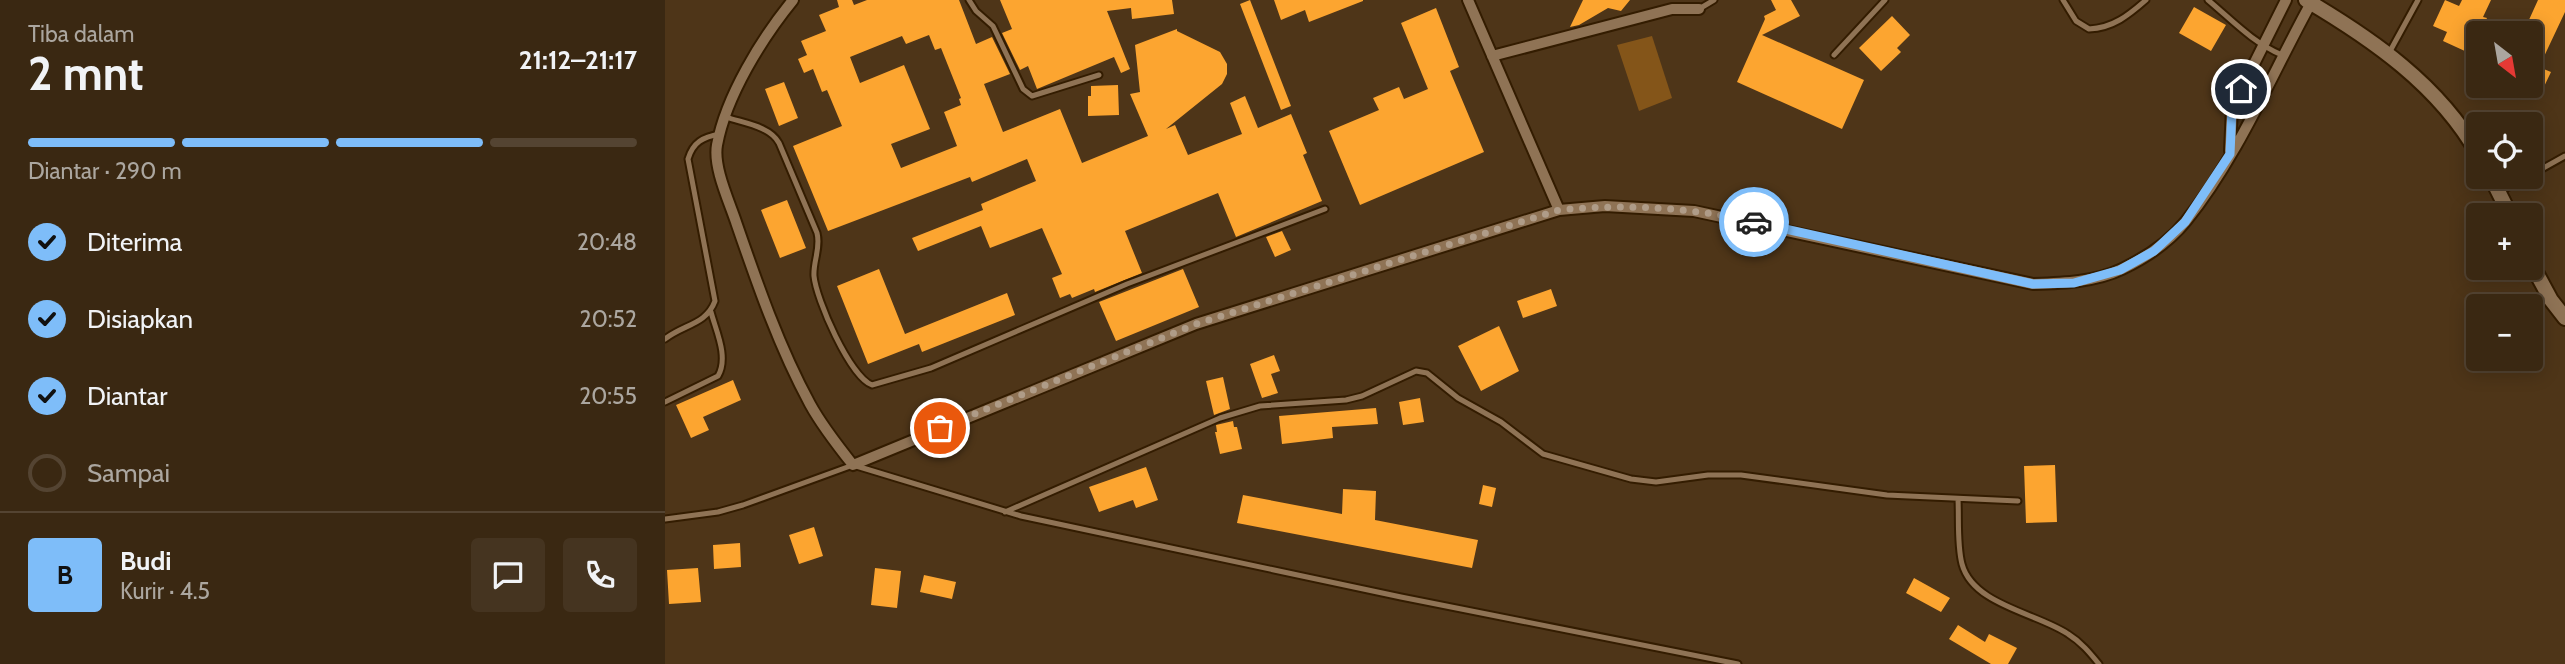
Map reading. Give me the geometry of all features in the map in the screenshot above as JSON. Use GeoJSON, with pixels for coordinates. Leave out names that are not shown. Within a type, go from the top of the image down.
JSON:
{"type":"FeatureCollection","features":[{"type":"Feature","properties":{"kind":"street"},"geometry":{"type":"LineString","coordinates":[[793,0],[753,58],[726,117],[716,146],[717,155],[721,179],[773,322],[810,404],[824,428],[853,465],[1196,324],[1559,210],[1616,206],[1694,211],[2033,284],[2074,283],[2120,270],[2154,251],[2185,222],[2230,154],[2308,2],[2389,53],[2437,100],[2466,138]]}},
{"type":"Feature","properties":{"kind":"street"},"geometry":{"type":"LineString","coordinates":[[1468,0],[1559,210]]}},
{"type":"Feature","properties":{"kind":"street"},"geometry":{"type":"LineString","coordinates":[[2230,154],[2232,108],[2286,0]]}},
{"type":"Feature","properties":{"kind":"street"},"geometry":{"type":"LineString","coordinates":[[1492,56],[1672,9],[1699,9]]}},
{"type":"Feature","properties":{"kind":"street"},"geometry":{"type":"LineString","coordinates":[[2497,189],[2504,203]]}},
{"type":"Feature","properties":{"kind":"street"},"geometry":{"type":"LineString","coordinates":[[2540,280],[2565,318]]}},
{"type":"Feature","properties":{"kind":"lane"},"geometry":{"type":"LineString","coordinates":[[969,0],[976,11],[993,26],[1023,89],[1028,94],[1032,96],[1100,75]]}},
{"type":"Feature","properties":{"kind":"lane"},"geometry":{"type":"LineString","coordinates":[[1699,9],[1714,0]]}},
{"type":"Feature","properties":{"kind":"lane"},"geometry":{"type":"LineString","coordinates":[[1834,55],[1885,0]]}},
{"type":"Feature","properties":{"kind":"lane"},"geometry":{"type":"LineString","coordinates":[[2063,0],[2076,21],[2089,29],[2113,24],[2129,15],[2146,0]]}},
{"type":"Feature","properties":{"kind":"lane"},"geometry":{"type":"LineString","coordinates":[[2208,0],[2263,46],[2282,55]]}},
{"type":"Feature","properties":{"kind":"lane"},"geometry":{"type":"LineString","coordinates":[[2389,53],[2418,0]]}},
{"type":"Feature","properties":{"kind":"lane"},"geometry":{"type":"LineString","coordinates":[[726,117],[762,129],[776,138],[817,233],[819,242],[814,276],[832,329],[858,376],[871,385],[931,369],[1127,284],[1325,209]]}},
{"type":"Feature","properties":{"kind":"lane"},"geometry":{"type":"LineString","coordinates":[[665,402],[718,376],[723,367],[711,312],[715,300],[713,287],[688,159],[691,149],[698,141],[720,134]]}},
{"type":"Feature","properties":{"kind":"lane"},"geometry":{"type":"LineString","coordinates":[[2543,168],[2565,156]]}},
{"type":"Feature","properties":{"kind":"lane"},"geometry":{"type":"LineString","coordinates":[[2499,192],[2505,189]]}},
{"type":"Feature","properties":{"kind":"lane"},"geometry":{"type":"LineString","coordinates":[[665,339],[711,312]]}},
{"type":"Feature","properties":{"kind":"lane"},"geometry":{"type":"LineString","coordinates":[[1005,512],[1220,418],[1260,406],[1362,397],[1416,371],[1427,373],[1452,394],[1501,422],[1543,454],[1631,479],[1656,482],[1708,475],[1741,475],[1887,495],[2018,501]]}},
{"type":"Feature","properties":{"kind":"lane"},"geometry":{"type":"LineString","coordinates":[[665,519],[719,512],[853,465],[1005,512],[1401,597],[1738,664]]}},
{"type":"Feature","properties":{"kind":"lane"},"geometry":{"type":"LineString","coordinates":[[1958,499],[1962,563],[1975,587],[1987,596],[2067,633],[2085,647],[2099,664]]}},
{"type":"Feature","properties":{"kind":"shaded area"},"geometry":{"type":"Polygon","coordinates":[[[1652,36],[1672,98],[1639,111],[1617,45],[1652,36]]]}},
{"type":"Feature","properties":{"kind":"building"},"geometry":{"type":"Polygon","coordinates":[[[837,0],[852,0],[854,5],[867,0],[959,0],[976,44],[992,37],[1010,74],[984,84],[1003,132],[1060,109],[1082,163],[1148,136],[1130,94],[1140,92],[1135,45],[1177,29],[1220,52],[1227,64],[1227,74],[1222,84],[1166,129],[1175,125],[1188,155],[1242,134],[1230,103],[1245,96],[1258,128],[1291,114],[1307,153],[1303,155],[1322,201],[1236,237],[1218,193],[1125,231],[1142,273],[1072,298],[1070,294],[1060,298],[1052,278],[1062,274],[1042,228],[990,248],[981,226],[918,251],[912,238],[983,210],[981,204],[1036,181],[1027,159],[972,182],[970,177],[828,231],[793,146],[842,126],[827,90],[822,92],[813,69],[804,73],[798,59],[807,55],[801,41],[826,31],[819,15],[839,7],[837,0]],[[929,35],[906,44],[902,36],[850,57],[860,83],[904,65],[930,129],[891,144],[901,168],[957,146],[944,112],[961,105],[961,98],[941,48],[935,50],[929,35]]]}},
{"type":"Feature","properties":{"kind":"building"},"geometry":{"type":"Polygon","coordinates":[[[1000,0],[1172,0],[1174,14],[1132,19],[1131,8],[1107,11],[1130,69],[1121,73],[1114,57],[1037,89],[1028,66],[1020,70],[1002,33],[1012,29],[1000,0]]]}},
{"type":"Feature","properties":{"kind":"building"},"geometry":{"type":"Polygon","coordinates":[[[1250,0],[1291,106],[1281,110],[1240,4],[1250,0]]]}},
{"type":"Feature","properties":{"kind":"building"},"geometry":{"type":"Polygon","coordinates":[[[1274,0],[1363,1],[1309,22],[1305,10],[1281,20],[1274,0]]]}},
{"type":"Feature","properties":{"kind":"building"},"geometry":{"type":"Polygon","coordinates":[[[1583,0],[1630,0],[1621,11],[1608,8],[1579,25],[1570,27],[1583,0]]]}},
{"type":"Feature","properties":{"kind":"building"},"geometry":{"type":"Polygon","coordinates":[[[1771,0],[1791,0],[1800,16],[1762,35],[1864,80],[1842,129],[1737,82],[1764,16],[1776,10],[1771,0]]]}},
{"type":"Feature","properties":{"kind":"building"},"geometry":{"type":"Polygon","coordinates":[[[2445,0],[2459,6],[2462,0],[2491,0],[2483,17],[2487,18],[2486,21],[2466,21],[2466,52],[2443,41],[2447,32],[2433,26],[2445,0]]]}},
{"type":"Feature","properties":{"kind":"building"},"geometry":{"type":"Polygon","coordinates":[[[2538,0],[2565,0],[2565,12],[2543,59],[2543,21],[2528,21],[2538,0]]]}},
{"type":"Feature","properties":{"kind":"building"},"geometry":{"type":"Polygon","coordinates":[[[2194,7],[2226,25],[2211,51],[2179,33],[2194,7]]]}},
{"type":"Feature","properties":{"kind":"building"},"geometry":{"type":"Polygon","coordinates":[[[1436,8],[1459,67],[1450,71],[1484,152],[1360,205],[1329,131],[1379,110],[1373,98],[1399,87],[1404,99],[1428,89],[1401,23],[1436,8]]]}},
{"type":"Feature","properties":{"kind":"building"},"geometry":{"type":"Polygon","coordinates":[[[1892,16],[1910,35],[1897,48],[1901,52],[1881,71],[1859,48],[1892,16]]]}},
{"type":"Feature","properties":{"kind":"building"},"geometry":{"type":"Polygon","coordinates":[[[2543,69],[2551,72],[2543,89],[2543,69]]]}},
{"type":"Feature","properties":{"kind":"building"},"geometry":{"type":"Polygon","coordinates":[[[784,82],[798,118],[779,126],[765,89],[784,82]]]}},
{"type":"Feature","properties":{"kind":"building"},"geometry":{"type":"Polygon","coordinates":[[[1118,85],[1119,115],[1088,116],[1091,86],[1118,85]]]}},
{"type":"Feature","properties":{"kind":"building"},"geometry":{"type":"Polygon","coordinates":[[[787,200],[806,248],[780,258],[761,210],[787,200]]]}},
{"type":"Feature","properties":{"kind":"building"},"geometry":{"type":"Polygon","coordinates":[[[1282,231],[1291,250],[1275,257],[1266,237],[1282,231]]]}},
{"type":"Feature","properties":{"kind":"building"},"geometry":{"type":"Polygon","coordinates":[[[879,269],[905,334],[1007,293],[1015,315],[922,352],[919,344],[868,364],[837,286],[879,269]]]}},
{"type":"Feature","properties":{"kind":"building"},"geometry":{"type":"Polygon","coordinates":[[[1183,269],[1199,307],[1116,341],[1099,302],[1183,269]]]}},
{"type":"Feature","properties":{"kind":"building"},"geometry":{"type":"Polygon","coordinates":[[[1551,289],[1557,306],[1523,318],[1517,301],[1551,289]]]}},
{"type":"Feature","properties":{"kind":"building"},"geometry":{"type":"Polygon","coordinates":[[[1499,326],[1519,371],[1481,391],[1458,346],[1499,326]]]}},
{"type":"Feature","properties":{"kind":"building"},"geometry":{"type":"Polygon","coordinates":[[[1274,355],[1280,371],[1271,374],[1278,393],[1262,398],[1250,364],[1274,355]]]}},
{"type":"Feature","properties":{"kind":"building"},"geometry":{"type":"Polygon","coordinates":[[[1223,377],[1230,409],[1214,415],[1206,381],[1223,377]]]}},
{"type":"Feature","properties":{"kind":"building"},"geometry":{"type":"Polygon","coordinates":[[[733,380],[741,400],[703,417],[709,430],[691,438],[676,405],[733,380]]]}},
{"type":"Feature","properties":{"kind":"building"},"geometry":{"type":"Polygon","coordinates":[[[1420,398],[1424,422],[1403,425],[1399,402],[1420,398]]]}},
{"type":"Feature","properties":{"kind":"building"},"geometry":{"type":"Polygon","coordinates":[[[1376,408],[1378,424],[1332,427],[1333,438],[1282,444],[1279,416],[1376,408]]]}},
{"type":"Feature","properties":{"kind":"building"},"geometry":{"type":"Polygon","coordinates":[[[1233,421],[1242,449],[1220,454],[1216,425],[1233,421]]]}},
{"type":"Feature","properties":{"kind":"building"},"geometry":{"type":"Polygon","coordinates":[[[2055,465],[2057,522],[2026,523],[2024,466],[2055,465]]]}},
{"type":"Feature","properties":{"kind":"building"},"geometry":{"type":"Polygon","coordinates":[[[1146,467],[1158,500],[1136,508],[1133,500],[1099,512],[1089,487],[1146,467]]]}},
{"type":"Feature","properties":{"kind":"building"},"geometry":{"type":"Polygon","coordinates":[[[1483,485],[1496,488],[1492,507],[1479,504],[1483,485]]]}},
{"type":"Feature","properties":{"kind":"building"},"geometry":{"type":"Polygon","coordinates":[[[1343,489],[1376,491],[1375,520],[1478,540],[1472,568],[1237,523],[1243,495],[1342,514],[1343,489]]]}},
{"type":"Feature","properties":{"kind":"building"},"geometry":{"type":"Polygon","coordinates":[[[814,527],[823,556],[799,564],[789,535],[814,527]]]}},
{"type":"Feature","properties":{"kind":"building"},"geometry":{"type":"Polygon","coordinates":[[[740,543],[741,567],[714,569],[713,545],[740,543]]]}},
{"type":"Feature","properties":{"kind":"building"},"geometry":{"type":"Polygon","coordinates":[[[698,568],[701,602],[669,604],[667,570],[698,568]]]}},
{"type":"Feature","properties":{"kind":"building"},"geometry":{"type":"Polygon","coordinates":[[[875,568],[901,571],[897,608],[871,605],[875,568]]]}},
{"type":"Feature","properties":{"kind":"building"},"geometry":{"type":"Polygon","coordinates":[[[924,575],[956,582],[952,599],[920,592],[924,575]]]}},
{"type":"Feature","properties":{"kind":"building"},"geometry":{"type":"Polygon","coordinates":[[[1914,578],[1950,598],[1941,612],[1906,593],[1914,578]]]}},
{"type":"Feature","properties":{"kind":"building"},"geometry":{"type":"Polygon","coordinates":[[[1958,625],[1985,642],[1989,634],[2017,648],[2008,664],[1991,664],[1949,639],[1958,625]]]}},
{"type":"Feature","properties":{"kind":"way so far"},"geometry":{"type":"LineString","coordinates":[[940,428],[1196,324],[1559,210],[1639,206],[1694,211],[1754,222]]}},
{"type":"Feature","properties":{"kind":"route"},"geometry":{"type":"LineString","coordinates":[[1754,222],[2033,284],[2074,283],[2120,270],[2154,251],[2185,222],[2230,154],[2232,108],[2241,89]]}}]}
